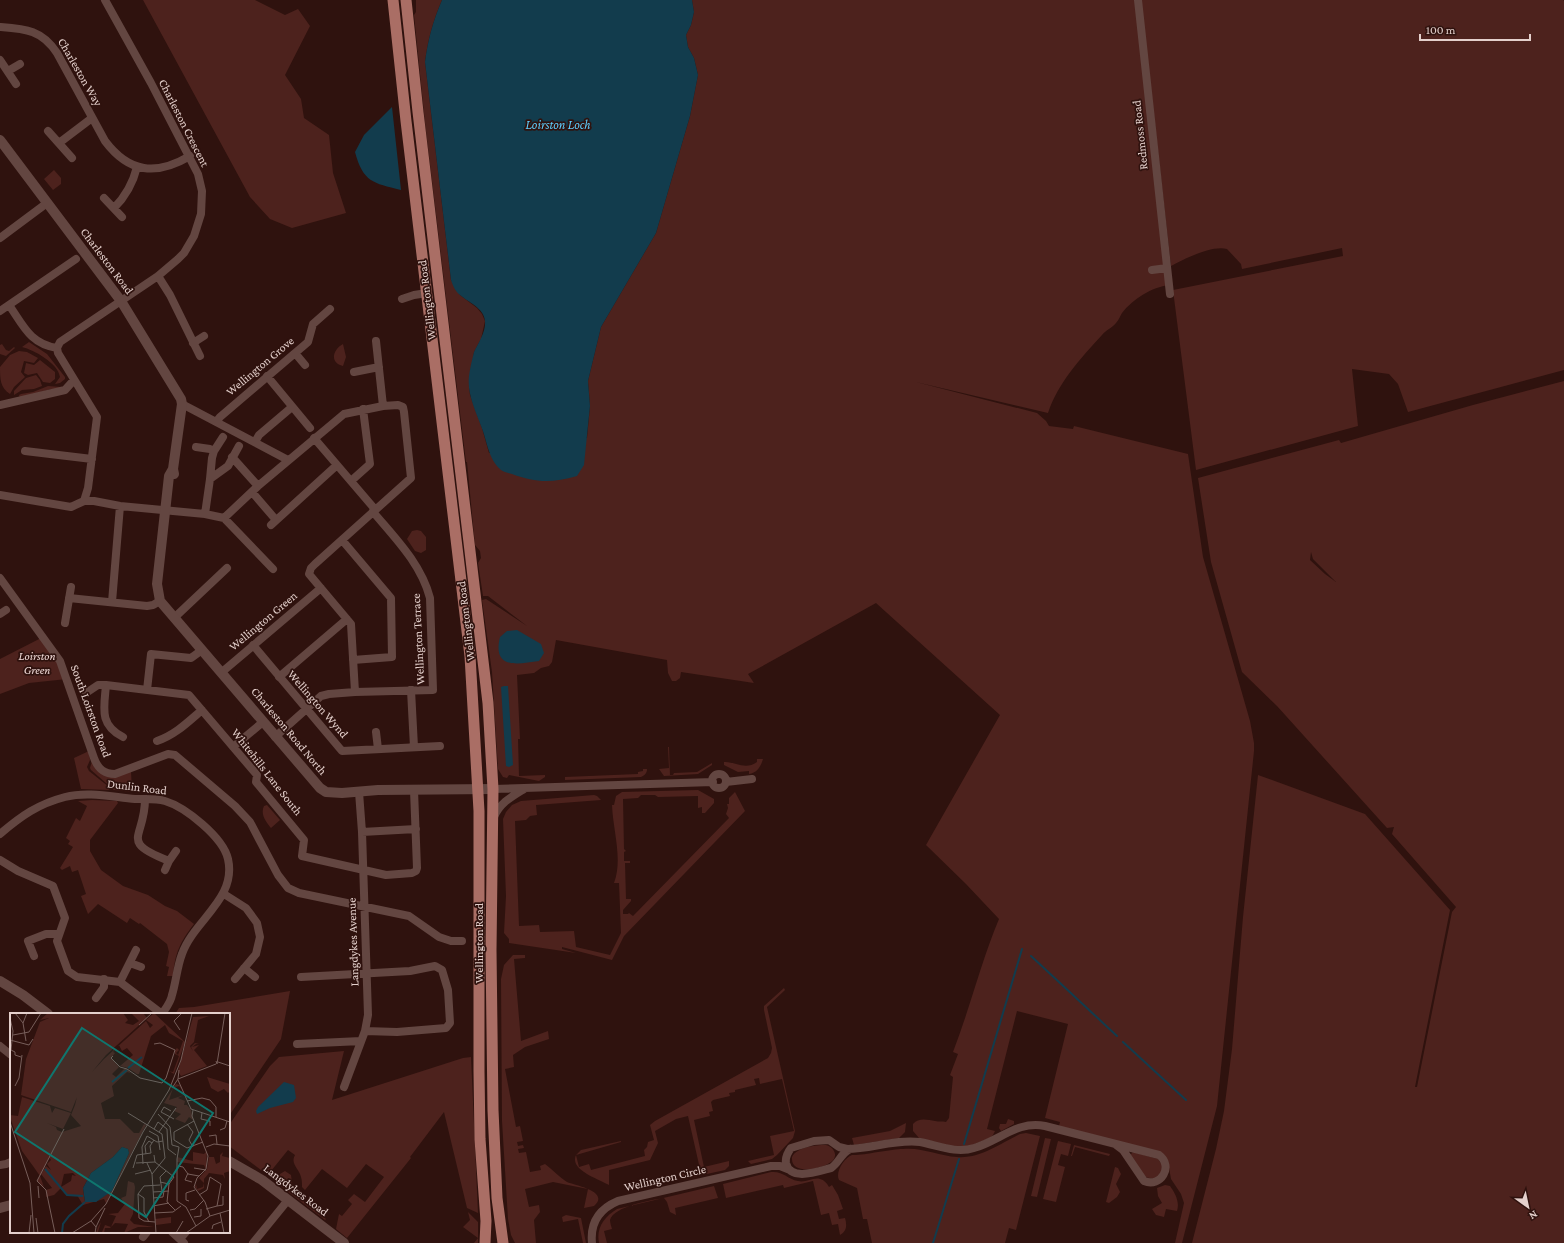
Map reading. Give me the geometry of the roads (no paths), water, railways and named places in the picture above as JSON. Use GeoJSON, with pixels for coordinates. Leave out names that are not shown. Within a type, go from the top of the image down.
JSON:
{"type":"FeatureCollection","features":[{"type":"Feature","properties":{"kind":"main road","name":"Wellington Road"},"geometry":{"type":"LineString","coordinates":[[393,0],[470,656],[479,848],[480,1140],[486,1221],[485,1243]]}},
{"type":"Feature","properties":{"kind":"main road","name":"Wellington Road"},"geometry":{"type":"LineString","coordinates":[[406,0],[488,702],[493,789],[491,950],[493,1110],[498,1205],[503,1243]]}},
{"type":"Feature","properties":{"kind":"street","name":"Charleston Crescent"},"geometry":{"type":"LineString","coordinates":[[57,348],[60,342],[158,276],[184,253],[194,236],[201,214],[202,191],[198,174],[190,156],[105,0]]}},
{"type":"Feature","properties":{"kind":"street","name":"Redmoss Road"},"geometry":{"type":"LineString","coordinates":[[1138,0],[1170,294]]}},
{"type":"Feature","properties":{"kind":"street","name":"Charleston Way"},"geometry":{"type":"LineString","coordinates":[[0,27],[27,29],[48,40],[57,53],[92,118],[112,150],[125,161],[137,167],[167,167],[190,156]]}},
{"type":"Feature","properties":{"kind":"street"},"geometry":{"type":"LineString","coordinates":[[0,60],[16,84]]}},
{"type":"Feature","properties":{"kind":"street"},"geometry":{"type":"LineString","coordinates":[[8,71],[20,64]]}},
{"type":"Feature","properties":{"kind":"street","name":"Charleston Way"},"geometry":{"type":"LineString","coordinates":[[59,143],[92,118]]}},
{"type":"Feature","properties":{"kind":"street"},"geometry":{"type":"LineString","coordinates":[[48,131],[72,158]]}},
{"type":"Feature","properties":{"kind":"street","name":"Charleston Road"},"geometry":{"type":"LineString","coordinates":[[0,140],[121,301],[181,399],[182,404]]}},
{"type":"Feature","properties":{"kind":"street"},"geometry":{"type":"LineString","coordinates":[[114,208],[130,189],[137,167]]}},
{"type":"Feature","properties":{"kind":"street"},"geometry":{"type":"LineString","coordinates":[[104,198],[122,217]]}},
{"type":"Feature","properties":{"kind":"street"},"geometry":{"type":"LineString","coordinates":[[0,238],[47,204]]}},
{"type":"Feature","properties":{"kind":"street"},"geometry":{"type":"LineString","coordinates":[[0,311],[76,259]]}},
{"type":"Feature","properties":{"kind":"street"},"geometry":{"type":"LineString","coordinates":[[1152,270],[1167,268]]}},
{"type":"Feature","properties":{"kind":"street"},"geometry":{"type":"LineString","coordinates":[[158,276],[170,295],[192,343],[200,356]]}},
{"type":"Feature","properties":{"kind":"street"},"geometry":{"type":"LineString","coordinates":[[402,299],[427,293]]}},
{"type":"Feature","properties":{"kind":"street"},"geometry":{"type":"LineString","coordinates":[[9,305],[30,335],[46,346],[57,348],[58,353],[97,417],[88,488],[84,501]]}},
{"type":"Feature","properties":{"kind":"street","name":"Wellington Grove"},"geometry":{"type":"LineString","coordinates":[[216,422],[267,376],[308,342],[313,324],[330,309]]}},
{"type":"Feature","properties":{"kind":"street"},"geometry":{"type":"LineString","coordinates":[[192,343],[204,336]]}},
{"type":"Feature","properties":{"kind":"street"},"geometry":{"type":"LineString","coordinates":[[376,341],[383,406]]}},
{"type":"Feature","properties":{"kind":"street"},"geometry":{"type":"LineString","coordinates":[[295,353],[305,365]]}},
{"type":"Feature","properties":{"kind":"street"},"geometry":{"type":"LineString","coordinates":[[354,372],[379,367]]}},
{"type":"Feature","properties":{"kind":"street"},"geometry":{"type":"LineString","coordinates":[[267,376],[310,428]]}},
{"type":"Feature","properties":{"kind":"street"},"geometry":{"type":"LineString","coordinates":[[0,405],[65,390],[74,380]]}},
{"type":"Feature","properties":{"kind":"street"},"geometry":{"type":"LineString","coordinates":[[69,598],[148,606],[153,605],[159,598],[163,585],[168,510],[175,480],[173,469],[182,404],[288,460]]}},
{"type":"Feature","properties":{"kind":"street"},"geometry":{"type":"LineString","coordinates":[[224,518],[288,460],[344,414],[383,406],[398,405],[402,407],[404,412],[411,478],[374,513],[311,568],[309,574],[351,624],[355,692]]}},
{"type":"Feature","properties":{"kind":"street"},"geometry":{"type":"LineString","coordinates":[[255,442],[259,435],[292,407]]}},
{"type":"Feature","properties":{"kind":"street"},"geometry":{"type":"LineString","coordinates":[[350,481],[370,464],[363,409]]}},
{"type":"Feature","properties":{"kind":"street"},"geometry":{"type":"LineString","coordinates":[[205,514],[212,458],[214,451],[223,437]]}},
{"type":"Feature","properties":{"kind":"street","name":"Wellington Terrace"},"geometry":{"type":"LineString","coordinates":[[275,737],[321,696],[355,692],[433,690],[430,598],[427,585],[414,561],[374,513],[373,507],[314,438]]}},
{"type":"Feature","properties":{"kind":"street"},"geometry":{"type":"LineString","coordinates":[[210,480],[228,466],[239,446]]}},
{"type":"Feature","properties":{"kind":"street"},"geometry":{"type":"LineString","coordinates":[[196,447],[214,451]]}},
{"type":"Feature","properties":{"kind":"street"},"geometry":{"type":"LineString","coordinates":[[25,451],[92,459]]}},
{"type":"Feature","properties":{"kind":"street"},"geometry":{"type":"LineString","coordinates":[[232,458],[255,489],[274,523],[337,465]]}},
{"type":"Feature","properties":{"kind":"street"},"geometry":{"type":"LineString","coordinates":[[0,495],[71,508],[84,501],[94,501],[120,506],[205,514],[224,518],[273,570]]}},
{"type":"Feature","properties":{"kind":"street"},"geometry":{"type":"LineString","coordinates":[[112,602],[120,506]]}},
{"type":"Feature","properties":{"kind":"street"},"geometry":{"type":"LineString","coordinates":[[342,540],[391,598],[392,657],[352,660]]}},
{"type":"Feature","properties":{"kind":"street"},"geometry":{"type":"LineString","coordinates":[[174,618],[227,568]]}},
{"type":"Feature","properties":{"kind":"street","name":"South Loirston Road"},"geometry":{"type":"LineString","coordinates":[[0,578],[60,661],[94,758],[102,771],[109,774],[116,774],[168,754],[175,755],[235,806],[250,822],[278,875],[288,888],[299,893],[364,907]]}},
{"type":"Feature","properties":{"kind":"street"},"geometry":{"type":"LineString","coordinates":[[65,623],[71,586]]}},
{"type":"Feature","properties":{"kind":"street","name":"Wellington Green"},"geometry":{"type":"LineString","coordinates":[[222,672],[321,588]]}},
{"type":"Feature","properties":{"kind":"street","name":"Charleston Road North"},"geometry":{"type":"LineString","coordinates":[[159,598],[174,618],[222,672],[275,737],[321,789],[326,792],[493,789]]}},
{"type":"Feature","properties":{"kind":"street"},"geometry":{"type":"LineString","coordinates":[[279,677],[347,619]]}},
{"type":"Feature","properties":{"kind":"street","name":"Wellington Wynd"},"geometry":{"type":"LineString","coordinates":[[253,645],[342,751],[378,749]]}},
{"type":"Feature","properties":{"kind":"street"},"geometry":{"type":"LineString","coordinates":[[86,694],[98,685],[147,690],[151,654],[191,658],[202,650]]}},
{"type":"Feature","properties":{"kind":"street"},"geometry":{"type":"LineString","coordinates":[[106,685],[104,713],[106,720],[109,727],[115,733],[123,737]]}},
{"type":"Feature","properties":{"kind":"street","name":"Whitehills Lane South"},"geometry":{"type":"LineString","coordinates":[[147,690],[189,695],[257,775],[256,782],[304,840],[302,856],[363,871]]}},
{"type":"Feature","properties":{"kind":"street"},"geometry":{"type":"LineString","coordinates":[[412,690],[414,747]]}},
{"type":"Feature","properties":{"kind":"street"},"geometry":{"type":"LineString","coordinates":[[157,741],[176,732],[202,710]]}},
{"type":"Feature","properties":{"kind":"street"},"geometry":{"type":"LineString","coordinates":[[233,747],[263,722]]}},
{"type":"Feature","properties":{"kind":"street"},"geometry":{"type":"LineString","coordinates":[[376,732],[378,749],[440,746]]}},
{"type":"Feature","properties":{"kind":"street"},"geometry":{"type":"LineString","coordinates":[[493,789],[713,782],[714,776],[719,774],[724,777],[726,782],[752,779]]}},
{"type":"Feature","properties":{"kind":"street"},"geometry":{"type":"LineString","coordinates":[[492,820],[497,808],[524,789]]}},
{"type":"Feature","properties":{"kind":"street"},"geometry":{"type":"LineString","coordinates":[[363,871],[386,875],[416,872],[414,790]]}},
{"type":"Feature","properties":{"kind":"street","name":"Langdykes Avenue"},"geometry":{"type":"LineString","coordinates":[[344,1087],[365,1031],[368,1015],[360,792]]}},
{"type":"Feature","properties":{"kind":"street","name":"Dunlin Road"},"geometry":{"type":"LineString","coordinates":[[0,834],[36,807],[66,797],[100,795],[164,800],[180,807],[216,837],[224,847],[228,859],[229,877],[224,894],[188,941],[182,954],[172,997],[163,1013]]}},
{"type":"Feature","properties":{"kind":"street"},"geometry":{"type":"LineString","coordinates":[[144,799],[144,818],[138,831],[137,838],[139,844],[142,848],[152,854],[169,861]]}},
{"type":"Feature","properties":{"kind":"street"},"geometry":{"type":"LineString","coordinates":[[362,832],[416,829]]}},
{"type":"Feature","properties":{"kind":"street"},"geometry":{"type":"LineString","coordinates":[[165,870],[176,851]]}},
{"type":"Feature","properties":{"kind":"street"},"geometry":{"type":"LineString","coordinates":[[0,860],[18,871],[53,886],[65,918],[57,941],[68,971],[76,977],[120,982],[161,1013]]}},
{"type":"Feature","properties":{"kind":"street"},"geometry":{"type":"LineString","coordinates":[[224,894],[246,908],[257,923],[260,938],[256,954],[236,979]]}},
{"type":"Feature","properties":{"kind":"street"},"geometry":{"type":"LineString","coordinates":[[364,907],[409,916],[439,937],[451,941],[462,941]]}},
{"type":"Feature","properties":{"kind":"street"},"geometry":{"type":"LineString","coordinates":[[34,956],[28,940],[46,934],[59,934]]}},
{"type":"Feature","properties":{"kind":"street"},"geometry":{"type":"LineString","coordinates":[[120,982],[136,950]]}},
{"type":"Feature","properties":{"kind":"street"},"geometry":{"type":"LineString","coordinates":[[130,963],[141,968]]}},
{"type":"Feature","properties":{"kind":"street"},"geometry":{"type":"LineString","coordinates":[[301,977],[410,972],[435,966],[442,970],[448,990],[451,1018],[450,1023],[446,1028],[439,1030],[384,1032],[365,1031]]}},
{"type":"Feature","properties":{"kind":"street"},"geometry":{"type":"LineString","coordinates":[[244,968],[256,977]]}},
{"type":"Feature","properties":{"kind":"street"},"geometry":{"type":"LineString","coordinates":[[96,998],[104,987],[104,979]]}},
{"type":"Feature","properties":{"kind":"street"},"geometry":{"type":"LineString","coordinates":[[0,981],[23,995],[47,1013]]}},
{"type":"Feature","properties":{"kind":"street"},"geometry":{"type":"LineString","coordinates":[[296,1044],[361,1041]]}},
{"type":"Feature","properties":{"kind":"street"},"geometry":{"type":"LineString","coordinates":[[0,1046],[10,1054]]}},
{"type":"Feature","properties":{"kind":"street"},"geometry":{"type":"LineString","coordinates":[[836,1145],[839,1153],[838,1159],[835,1165],[831,1168],[797,1174],[790,1170],[786,1163],[787,1156],[793,1147],[814,1141],[829,1140],[843,1149],[910,1142],[926,1143],[956,1150],[966,1150],[980,1146],[1016,1128],[1033,1124],[1115,1144],[1160,1156],[1166,1164],[1164,1176],[1153,1182],[1144,1181],[1122,1149],[1115,1144]]}},
{"type":"Feature","properties":{"kind":"street"},"geometry":{"type":"LineString","coordinates":[[838,1159],[850,1149]]}},
{"type":"Feature","properties":{"kind":"street","name":"Wellington Circle"},"geometry":{"type":"LineString","coordinates":[[771,1166],[787,1156]]}},
{"type":"Feature","properties":{"kind":"street"},"geometry":{"type":"LineString","coordinates":[[0,1165],[10,1162]]}},
{"type":"Feature","properties":{"kind":"street","name":"Langdykes Road"},"geometry":{"type":"LineString","coordinates":[[230,1162],[249,1172],[344,1243]]}},
{"type":"Feature","properties":{"kind":"street","name":"Wellington Circle"},"geometry":{"type":"LineString","coordinates":[[592,1243],[593,1223],[599,1214],[610,1204],[678,1186],[771,1166],[780,1166],[790,1170]]}},
{"type":"Feature","properties":{"kind":"street"},"geometry":{"type":"LineString","coordinates":[[253,1243],[288,1200]]}},
{"type":"Feature","properties":{"kind":"street"},"geometry":{"type":"LineString","coordinates":[[0,1208],[10,1205]]}},
{"type":"Feature","properties":{"kind":"street"},"geometry":{"type":"LineString","coordinates":[[173,1233],[182,1241]]}},
{"type":"Feature","properties":{"kind":"water","name":"Loirston Loch"},"geometry":{"type":"Polygon","coordinates":[[[442,0],[692,0],[694,12],[691,25],[686,35],[688,47],[694,58],[698,75],[690,116],[656,233],[601,327],[588,381],[590,406],[584,465],[577,476],[560,480],[544,481],[529,479],[502,471],[493,460],[472,401],[469,389],[469,373],[474,352],[484,329],[485,321],[482,312],[457,292],[451,280],[425,62],[431,30],[442,0]]]}},
{"type":"Feature","properties":{"kind":"water"},"geometry":{"type":"Polygon","coordinates":[[[392,107],[401,190],[370,180],[362,170],[355,152],[364,135],[392,107]]]}},
{"type":"Feature","properties":{"kind":"water"},"geometry":{"type":"Polygon","coordinates":[[[517,630],[541,644],[544,653],[539,661],[515,663],[503,660],[500,655],[499,648],[500,637],[507,631],[517,630]]]}},
{"type":"Feature","properties":{"kind":"water"},"geometry":{"type":"Polygon","coordinates":[[[508,686],[513,765],[509,767],[506,766],[501,687],[508,686]]]}},
{"type":"Feature","properties":{"kind":"water"},"geometry":{"type":"Polygon","coordinates":[[[284,1082],[294,1085],[296,1098],[293,1102],[270,1108],[257,1114],[256,1111],[258,1107],[284,1082]]]}},
{"type":"Feature","properties":{"kind":"waterway"},"geometry":{"type":"LineString","coordinates":[[964,1144],[1022,949]]}},
{"type":"Feature","properties":{"kind":"waterway"},"geometry":{"type":"LineString","coordinates":[[1031,956],[1117,1036]]}},
{"type":"Feature","properties":{"kind":"waterway"},"geometry":{"type":"LineString","coordinates":[[1123,1042],[1186,1100]]}},
{"type":"Feature","properties":{"kind":"waterway"},"geometry":{"type":"LineString","coordinates":[[933,1243],[959,1159]]}},
{"type":"Feature","properties":{"kind":"park label","name":"Loirston Green"},"geometry":{"type":"Point","coordinates":[37,663]}}]}
